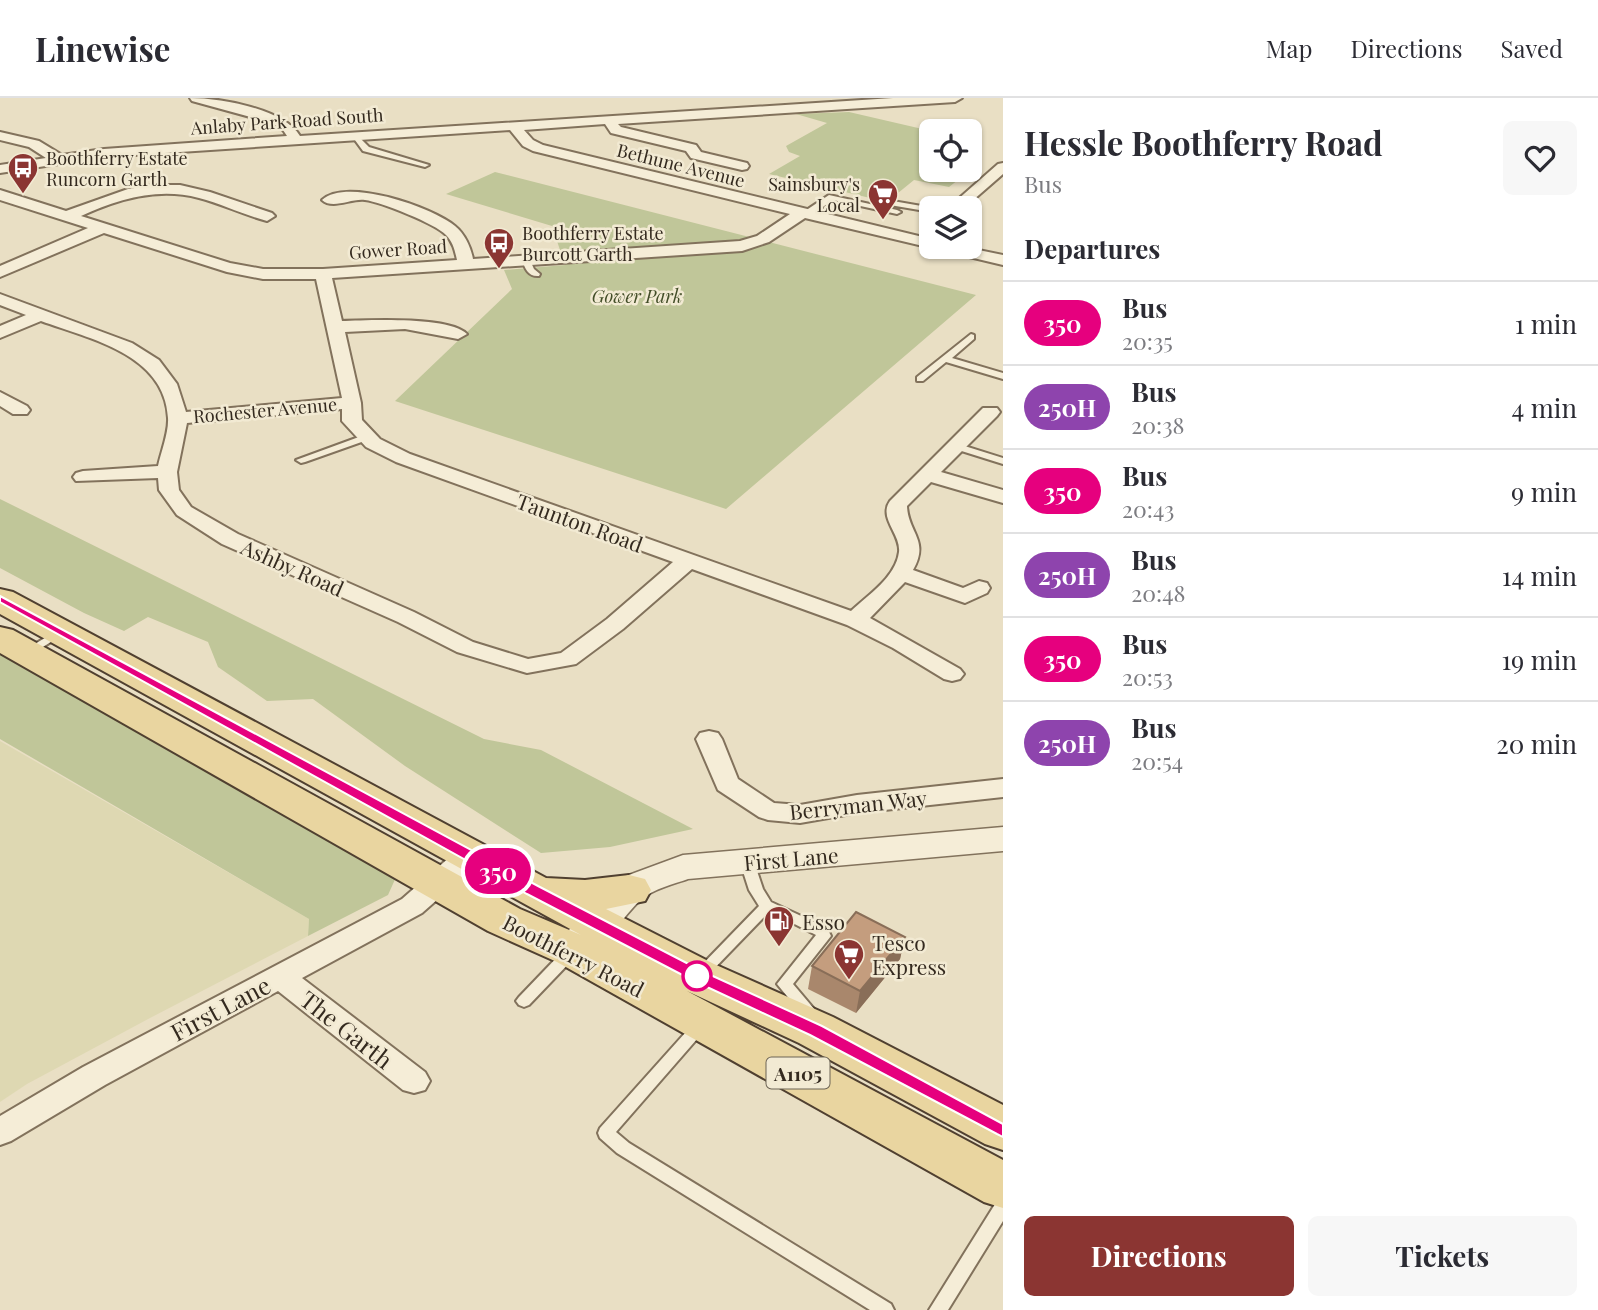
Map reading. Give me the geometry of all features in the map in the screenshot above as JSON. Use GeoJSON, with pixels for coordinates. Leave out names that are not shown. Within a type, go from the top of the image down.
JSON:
{"type":"FeatureCollection","features":[{"type":"Feature","properties":{"kind":"main road","name":"Boothferry Road"},"geometry":{"type":"LineString","coordinates":[[0,600],[28,642],[455,869],[530,888],[585,937],[701,999],[1003,1186]]}},
{"type":"Feature","properties":{"kind":"main road","name":"Boothferry Road"},"geometry":{"type":"LineString","coordinates":[[455,869],[504,920],[585,937]]}},
{"type":"Feature","properties":{"kind":"main road"},"geometry":{"type":"LineString","coordinates":[[530,888],[585,896],[629,890]]}},
{"type":"Feature","properties":{"kind":"main road","name":"Boothferry Road"},"geometry":{"type":"LineString","coordinates":[[701,999],[816,1030],[1003,1129]]}},
{"type":"Feature","properties":{"kind":"street"},"geometry":{"type":"LineString","coordinates":[[197,98],[278,120],[288,127],[295,139]]}},
{"type":"Feature","properties":{"kind":"street","name":"Anlaby Park Road South"},"geometry":{"type":"LineString","coordinates":[[0,169],[58,159],[295,139],[608,119],[651,112],[954,98]]}},
{"type":"Feature","properties":{"kind":"street"},"geometry":{"type":"LineString","coordinates":[[608,119],[616,130],[691,148],[696,155],[742,166]]}},
{"type":"Feature","properties":{"kind":"street","name":"Bethune Avenue"},"geometry":{"type":"LineString","coordinates":[[513,125],[527,142],[538,149],[919,241]]}},
{"type":"Feature","properties":{"kind":"street"},"geometry":{"type":"LineString","coordinates":[[0,136],[34,145],[58,159]]}},
{"type":"Feature","properties":{"kind":"street"},"geometry":{"type":"LineString","coordinates":[[970,196],[1001,170]]}},
{"type":"Feature","properties":{"kind":"street"},"geometry":{"type":"LineString","coordinates":[[67,216],[98,201],[132,192],[168,189],[200,195],[267,216]]}},
{"type":"Feature","properties":{"kind":"street","name":"Gower Road"},"geometry":{"type":"LineString","coordinates":[[0,195],[227,267],[263,274],[323,274],[742,246],[763,239],[803,215]]}},
{"type":"Feature","properties":{"kind":"street"},"geometry":{"type":"LineString","coordinates":[[330,200],[365,195],[426,216],[451,230],[463,248],[466,264]]}},
{"type":"Feature","properties":{"kind":"street"},"geometry":{"type":"LineString","coordinates":[[0,272],[102,228]]}},
{"type":"Feature","properties":{"kind":"street"},"geometry":{"type":"LineString","coordinates":[[982,255],[1003,260]]}},
{"type":"Feature","properties":{"kind":"street","name":"Taunton Road"},"geometry":{"type":"LineString","coordinates":[[323,274],[352,403],[352,421],[368,437],[403,458],[855,620],[901,643],[952,674]]}},
{"type":"Feature","properties":{"kind":"street"},"geometry":{"type":"LineString","coordinates":[[0,299],[126,347],[153,364],[168,384],[178,418],[167,472],[114,472],[83,477]]}},
{"type":"Feature","properties":{"kind":"street"},"geometry":{"type":"LineString","coordinates":[[0,333],[40,315]]}},
{"type":"Feature","properties":{"kind":"street"},"geometry":{"type":"LineString","coordinates":[[335,327],[405,324],[448,337]]}},
{"type":"Feature","properties":{"kind":"street"},"geometry":{"type":"LineString","coordinates":[[0,398],[20,410]]}},
{"type":"Feature","properties":{"kind":"street","name":"Rochester Avenue"},"geometry":{"type":"LineString","coordinates":[[178,418],[352,403]]}},
{"type":"Feature","properties":{"kind":"street"},"geometry":{"type":"LineString","coordinates":[[855,620],[901,573],[908,559],[909,541],[897,520],[897,505],[955,446],[999,410]]}},
{"type":"Feature","properties":{"kind":"street","name":"Ashby Road"},"geometry":{"type":"LineString","coordinates":[[167,472],[169,490],[184,511],[230,539],[406,617],[465,647],[527,666],[568,659],[615,624],[687,562]]}},
{"type":"Feature","properties":{"kind":"street"},"geometry":{"type":"LineString","coordinates":[[926,474],[1003,497]]}},
{"type":"Feature","properties":{"kind":"street"},"geometry":{"type":"LineString","coordinates":[[901,573],[965,596],[979,588]]}},
{"type":"Feature","properties":{"kind":"street","name":"Berryman Way"},"geometry":{"type":"LineString","coordinates":[[709,739],[727,785],[768,811],[800,814],[857,804],[1003,788]]}},
{"type":"Feature","properties":{"kind":"street","name":"First Lane"},"geometry":{"type":"LineString","coordinates":[[585,937],[629,890],[683,867],[1003,839]]}},
{"type":"Feature","properties":{"kind":"street","name":"First Lane"},"geometry":{"type":"LineString","coordinates":[[0,1132],[94,1076],[412,906],[455,869]]}},
{"type":"Feature","properties":{"kind":"street","name":"The Garth"},"geometry":{"type":"LineString","coordinates":[[279,976],[415,1081]]}},
{"type":"Feature","properties":{"kind":"lane"},"geometry":{"type":"LineString","coordinates":[[355,136],[366,149],[425,165]]}},
{"type":"Feature","properties":{"kind":"lane"},"geometry":{"type":"LineString","coordinates":[[803,215],[832,197],[898,212]]}},
{"type":"Feature","properties":{"kind":"lane"},"geometry":{"type":"LineString","coordinates":[[887,202],[919,208]]}},
{"type":"Feature","properties":{"kind":"lane"},"geometry":{"type":"LineString","coordinates":[[526,260],[530,270],[536,274]]}},
{"type":"Feature","properties":{"kind":"lane"},"geometry":{"type":"LineString","coordinates":[[919,379],[971,337]]}},
{"type":"Feature","properties":{"kind":"lane"},"geometry":{"type":"LineString","coordinates":[[944,359],[1003,376]]}},
{"type":"Feature","properties":{"kind":"lane"},"geometry":{"type":"LineString","coordinates":[[301,460],[368,437]]}},
{"type":"Feature","properties":{"kind":"lane"},"geometry":{"type":"LineString","coordinates":[[955,446],[1003,461]]}},
{"type":"Feature","properties":{"kind":"lane"},"geometry":{"type":"LineString","coordinates":[[747,862],[766,907]]}},
{"type":"Feature","properties":{"kind":"lane"},"geometry":{"type":"LineString","coordinates":[[766,907],[606,1133],[623,1148],[885,1310]]}},
{"type":"Feature","properties":{"kind":"lane"},"geometry":{"type":"LineString","coordinates":[[766,907],[772,907],[797,919],[822,932],[824,936],[784,984],[815,1021],[816,1030]]}},
{"type":"Feature","properties":{"kind":"lane"},"geometry":{"type":"LineString","coordinates":[[524,1001],[585,937]]}},
{"type":"Feature","properties":{"kind":"lane"},"geometry":{"type":"LineString","coordinates":[[938,1310],[1003,1206]]}},
{"type":"Feature","properties":{"kind":"shaded area"},"geometry":{"type":"Polygon","coordinates":[[[0,741],[309,919],[308,936],[27,1084],[0,1102],[0,741]]]}},
{"type":"Feature","properties":{"kind":"green space"},"geometry":{"type":"Polygon","coordinates":[[[849,112],[919,128],[919,181],[914,180],[887,202],[769,174],[800,156],[789,152],[786,146],[827,123],[796,114],[849,112]]]}},
{"type":"Feature","properties":{"kind":"green space","name":"Gower Park"},"geometry":{"type":"Polygon","coordinates":[[[495,172],[976,295],[726,509],[395,401],[512,289],[504,270],[565,265],[552,226],[446,194],[495,172]]]}},
{"type":"Feature","properties":{"kind":"green space"},"geometry":{"type":"Polygon","coordinates":[[[924,182],[955,182],[949,187],[924,182]]]}},
{"type":"Feature","properties":{"kind":"green space"},"geometry":{"type":"Polygon","coordinates":[[[0,499],[484,739],[541,750],[693,829],[610,847],[541,853],[405,766],[313,699],[267,701],[218,667],[208,642],[148,617],[124,631],[0,568],[0,499]]]}},
{"type":"Feature","properties":{"kind":"green space"},"geometry":{"type":"Polygon","coordinates":[[[0,649],[397,875],[388,895],[308,936],[309,919],[0,739],[0,649]]]}},
{"type":"Feature","properties":{"kind":"building"},"geometry":{"type":"Polygon","coordinates":[[[856,912],[905,937],[860,991],[812,966],[856,912]]]}},
{"type":"Feature","properties":{"kind":"bus line","name":"350"},"geometry":{"type":"LineString","coordinates":[[0,600],[533,890],[698,976],[816,1030],[1003,1129]]}},
{"type":"Feature","properties":{"kind":"place","name":"Boothferry Estate Runcorn Garth"},"geometry":{"type":"Point","coordinates":[23,195]}},
{"type":"Feature","properties":{"kind":"place","name":"Sainsbury's Local"},"geometry":{"type":"Point","coordinates":[883,221]}},
{"type":"Feature","properties":{"kind":"place","name":"Boothferry Estate Burcott Garth"},"geometry":{"type":"Point","coordinates":[499,270]}},
{"type":"Feature","properties":{"kind":"place","name":"Esso"},"geometry":{"type":"Point","coordinates":[779,948]}},
{"type":"Feature","properties":{"kind":"place","name":"Tesco Express"},"geometry":{"type":"Point","coordinates":[849,981]}}]}
